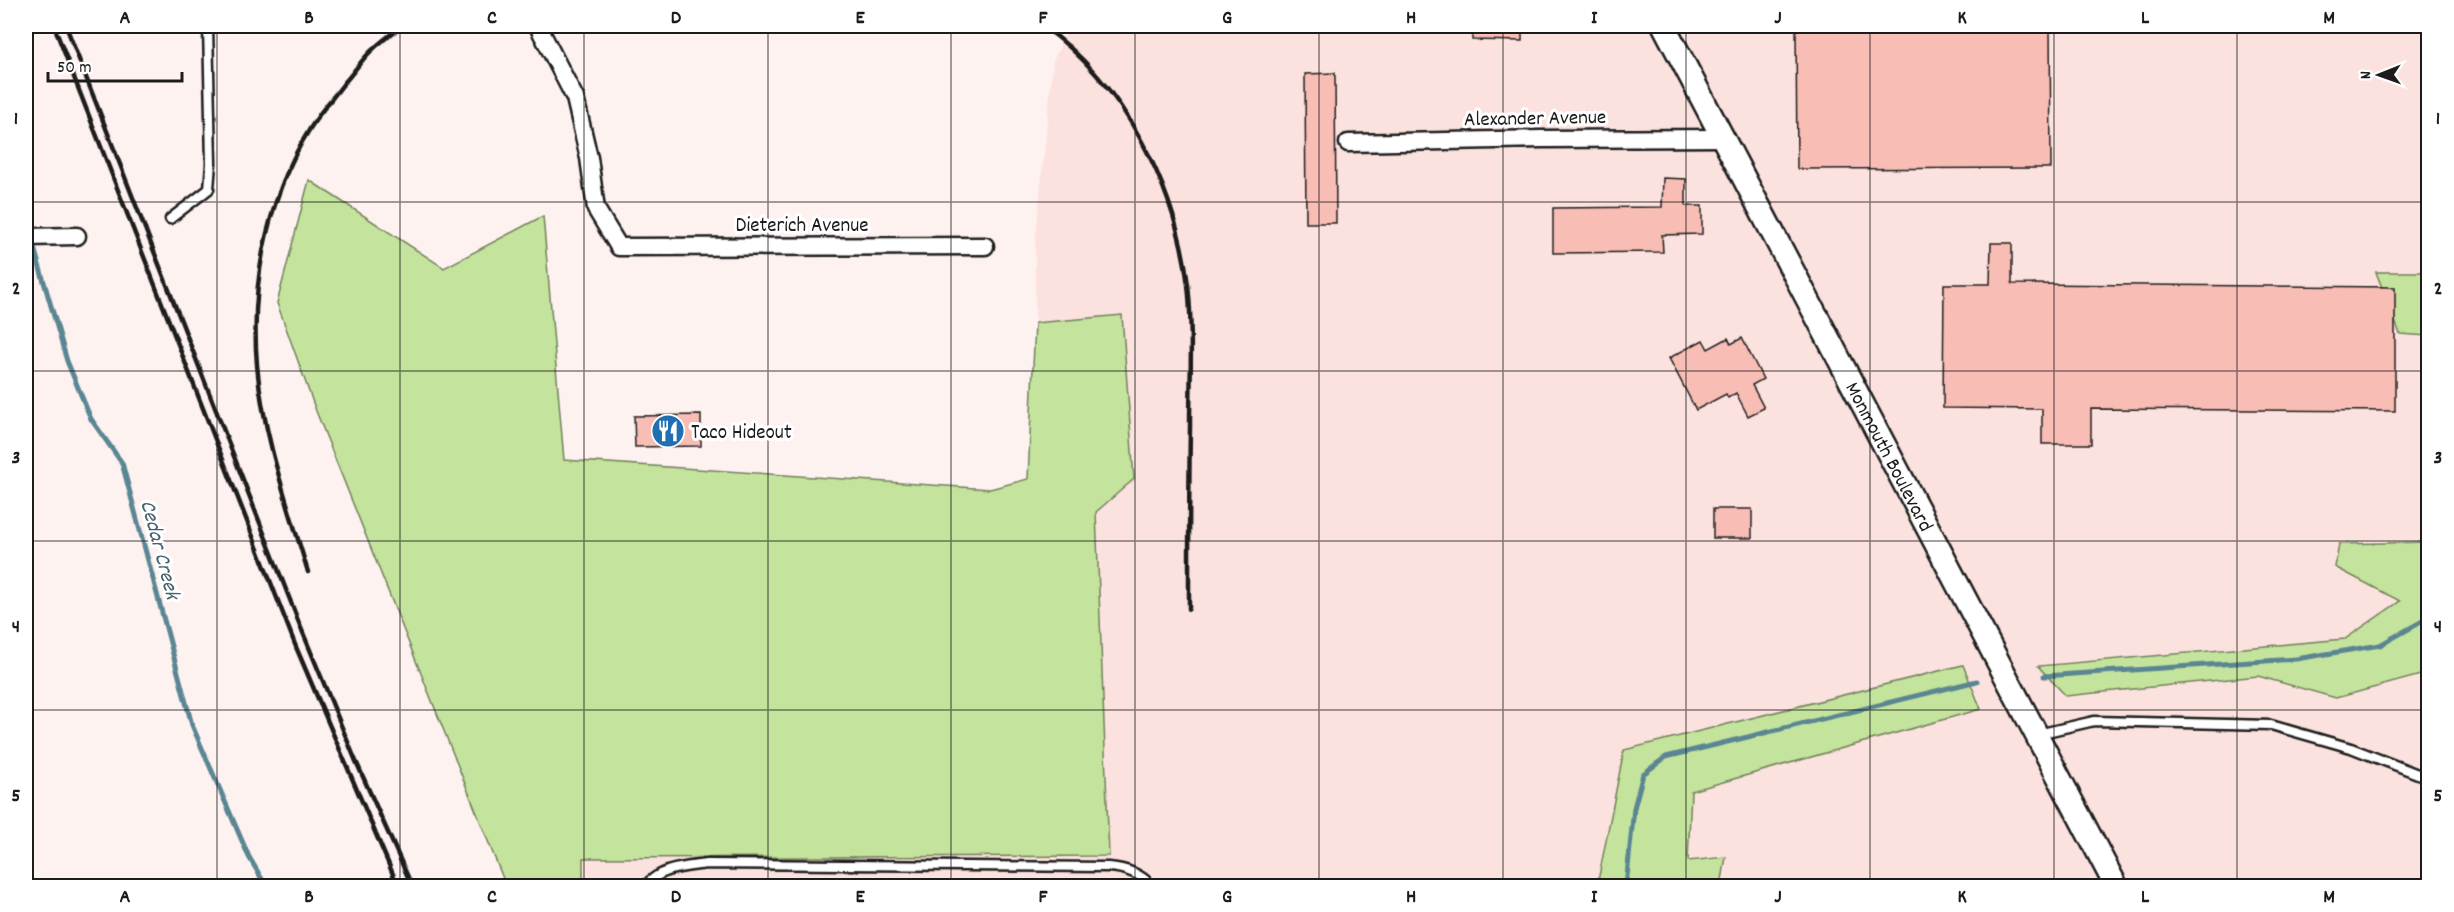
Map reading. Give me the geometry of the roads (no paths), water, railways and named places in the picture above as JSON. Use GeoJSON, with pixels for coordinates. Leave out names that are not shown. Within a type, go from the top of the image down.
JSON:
{"type":"FeatureCollection","features":[{"type":"Feature","properties":{"kind":"street","name":"Dieterich Avenue"},"geometry":{"type":"LineString","coordinates":[[538,26],[575,98],[589,158],[596,208],[619,247],[985,246]]}},
{"type":"Feature","properties":{"kind":"street","name":"Monmouth Boulevard"},"geometry":{"type":"LineString","coordinates":[[1664,26],[2116,886]]}},
{"type":"Feature","properties":{"kind":"street","name":"Alexander Avenue"},"geometry":{"type":"LineString","coordinates":[[1348,143],[1723,138]]}},
{"type":"Feature","properties":{"kind":"street"},"geometry":{"type":"LineString","coordinates":[[26,237],[77,236]]}},
{"type":"Feature","properties":{"kind":"lane"},"geometry":{"type":"LineString","coordinates":[[170,219],[209,189],[211,163],[208,26]]}},
{"type":"Feature","properties":{"kind":"lane"},"geometry":{"type":"LineString","coordinates":[[2038,734],[2094,721],[2271,725],[2351,748],[2428,778]]}},
{"type":"Feature","properties":{"kind":"lane"},"geometry":{"type":"LineString","coordinates":[[645,886],[650,880],[664,872],[679,867],[718,864],[1108,867],[1122,868],[1136,873],[1152,886]]}},
{"type":"Feature","properties":{"kind":"waterway","name":"Cedar Creek"},"geometry":{"type":"LineString","coordinates":[[26,220],[67,361],[91,419],[122,463],[192,725],[249,857],[266,886]]}},
{"type":"Feature","properties":{"kind":"waterway"},"geometry":{"type":"LineString","coordinates":[[2044,676],[2296,659],[2380,645],[2428,618]]}},
{"type":"Feature","properties":{"kind":"waterway"},"geometry":{"type":"LineString","coordinates":[[1626,886],[1634,808],[1643,774],[1666,757],[1977,681]]}},
{"type":"Feature","properties":{"kind":"railway"},"geometry":{"type":"LineString","coordinates":[[54,26],[296,647],[398,886]]}},
{"type":"Feature","properties":{"kind":"railway"},"geometry":{"type":"LineString","coordinates":[[66,26],[299,623],[355,759],[412,886]]}},
{"type":"Feature","properties":{"kind":"railway"},"geometry":{"type":"LineString","coordinates":[[308,572],[270,444],[260,392],[256,333],[260,267],[276,203],[287,172],[302,143],[319,115],[363,59],[402,26]]}},
{"type":"Feature","properties":{"kind":"railway"},"geometry":{"type":"LineString","coordinates":[[1043,26],[1072,50],[1098,77],[1121,107],[1158,175],[1182,248],[1190,303],[1191,338],[1189,609]]}},
{"type":"Feature","properties":{"kind":"place","name":"Taco Hideout"},"geometry":{"type":"Point","coordinates":[668,431]}}]}
